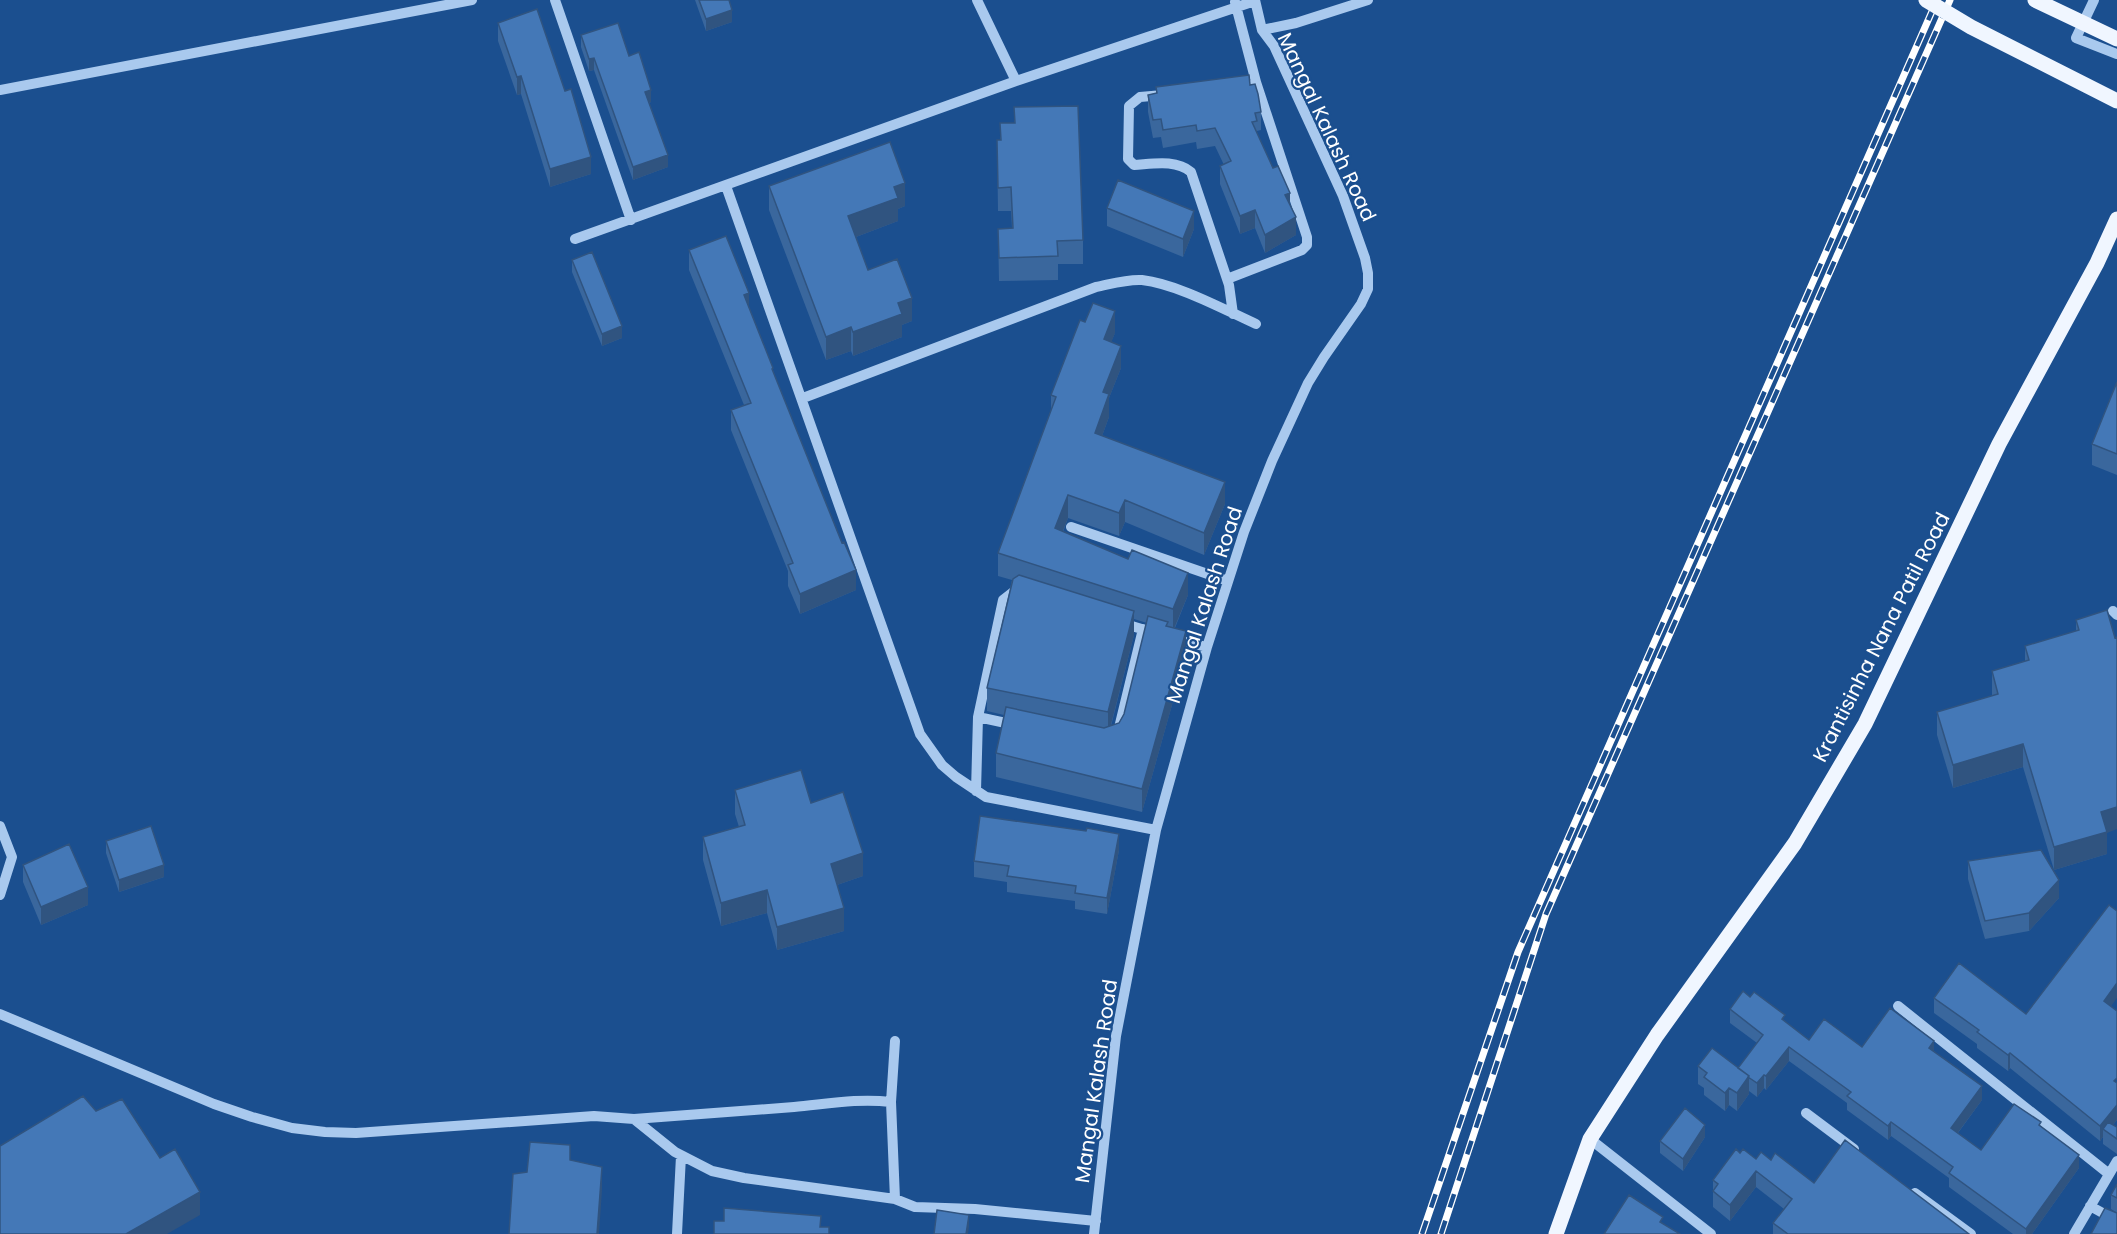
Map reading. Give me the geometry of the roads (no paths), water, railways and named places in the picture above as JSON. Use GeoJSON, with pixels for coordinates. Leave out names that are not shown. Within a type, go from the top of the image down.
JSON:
{"type":"FeatureCollection","features":[{"type":"Feature","properties":{"kind":"main road"},"geometry":{"type":"LineString","coordinates":[[1926,0],[1971,27],[2117,101]]}},
{"type":"Feature","properties":{"kind":"main road"},"geometry":{"type":"LineString","coordinates":[[2035,0],[2117,39]]}},
{"type":"Feature","properties":{"kind":"main road","name":"Krantisinha Nana Patil Road"},"geometry":{"type":"LineString","coordinates":[[1556,1234],[1590,1139],[1657,1035],[1795,843],[1859,734],[1999,444],[2097,263],[2117,219]]}},
{"type":"Feature","properties":{"kind":"street"},"geometry":{"type":"LineString","coordinates":[[406,0],[410,12]]}},
{"type":"Feature","properties":{"kind":"street"},"geometry":{"type":"LineString","coordinates":[[0,90],[472,0]]}},
{"type":"Feature","properties":{"kind":"street"},"geometry":{"type":"LineString","coordinates":[[555,0],[632,220]]}},
{"type":"Feature","properties":{"kind":"street"},"geometry":{"type":"LineString","coordinates":[[977,0],[1016,81]]}},
{"type":"Feature","properties":{"kind":"street"},"geometry":{"type":"LineString","coordinates":[[575,239],[1235,3],[1255,0]]}},
{"type":"Feature","properties":{"kind":"street","name":"Mangal Kalash Road"},"geometry":{"type":"LineString","coordinates":[[1094,1234],[1116,1036],[1156,830],[1207,647],[1244,532],[1272,461],[1308,383],[1361,304],[1368,289],[1365,258],[1343,196],[1274,46],[1262,30],[1255,0]]}},
{"type":"Feature","properties":{"kind":"street"},"geometry":{"type":"LineString","coordinates":[[1262,30],[1296,23],[1368,0]]}},
{"type":"Feature","properties":{"kind":"street"},"geometry":{"type":"LineString","coordinates":[[2094,0],[2076,38],[2117,54]]}},
{"type":"Feature","properties":{"kind":"street"},"geometry":{"type":"LineString","coordinates":[[1227,279],[1302,250],[1307,245],[1307,237],[1256,82],[1235,3]]}},
{"type":"Feature","properties":{"kind":"street"},"geometry":{"type":"LineString","coordinates":[[1222,88],[1253,85],[1256,82]]}},
{"type":"Feature","properties":{"kind":"street"},"geometry":{"type":"LineString","coordinates":[[1175,93],[1140,97],[1129,106],[1128,159],[1134,165],[1175,164],[1191,172],[1227,279],[1233,314]]}},
{"type":"Feature","properties":{"kind":"street"},"geometry":{"type":"LineString","coordinates":[[726,186],[803,398],[920,734],[942,765],[986,797],[1156,830]]}},
{"type":"Feature","properties":{"kind":"street"},"geometry":{"type":"LineString","coordinates":[[803,398],[1096,287],[1122,281],[1140,280],[1158,283],[1256,324]]}},
{"type":"Feature","properties":{"kind":"street"},"geometry":{"type":"LineString","coordinates":[[1071,527],[1228,581]]}},
{"type":"Feature","properties":{"kind":"street"},"geometry":{"type":"LineString","coordinates":[[976,791],[978,717],[1004,600],[1019,590],[1030,594]]}},
{"type":"Feature","properties":{"kind":"street"},"geometry":{"type":"LineString","coordinates":[[1109,619],[1179,641],[1207,647]]}},
{"type":"Feature","properties":{"kind":"street"},"geometry":{"type":"LineString","coordinates":[[1113,742],[1117,736],[1143,629]]}},
{"type":"Feature","properties":{"kind":"street"},"geometry":{"type":"LineString","coordinates":[[978,717],[1025,727]]}},
{"type":"Feature","properties":{"kind":"street"},"geometry":{"type":"LineString","coordinates":[[0,826],[12,857],[0,895]]}},
{"type":"Feature","properties":{"kind":"street"},"geometry":{"type":"LineString","coordinates":[[1898,1006],[2109,1174]]}},
{"type":"Feature","properties":{"kind":"street"},"geometry":{"type":"LineString","coordinates":[[0,1014],[214,1104],[292,1128],[325,1132],[356,1133],[594,1116],[634,1119],[847,1101],[891,1102]]}},
{"type":"Feature","properties":{"kind":"street"},"geometry":{"type":"LineString","coordinates":[[895,1041],[891,1102],[895,1199]]}},
{"type":"Feature","properties":{"kind":"street"},"geometry":{"type":"LineString","coordinates":[[1806,1113],[1864,1156]]}},
{"type":"Feature","properties":{"kind":"street"},"geometry":{"type":"LineString","coordinates":[[634,1119],[681,1156],[712,1171],[744,1178],[895,1199],[915,1207],[975,1209],[1096,1221]]}},
{"type":"Feature","properties":{"kind":"street"},"geometry":{"type":"LineString","coordinates":[[1590,1139],[1711,1234]]}},
{"type":"Feature","properties":{"kind":"street"},"geometry":{"type":"LineString","coordinates":[[677,1234],[681,1156]]}},
{"type":"Feature","properties":{"kind":"street"},"geometry":{"type":"LineString","coordinates":[[2074,1234],[2117,1161]]}},
{"type":"Feature","properties":{"kind":"street"},"geometry":{"type":"LineString","coordinates":[[1903,1184],[1971,1234]]}},
{"type":"Feature","properties":{"kind":"street"},"geometry":{"type":"LineString","coordinates":[[2090,1206],[2117,1221]]}},
{"type":"Feature","properties":{"kind":"railway"},"geometry":{"type":"LineString","coordinates":[[1422,1234],[1518,952],[1937,0]]}},
{"type":"Feature","properties":{"kind":"railway"},"geometry":{"type":"LineString","coordinates":[[1441,1234],[1546,914],[1950,0]]}}]}
